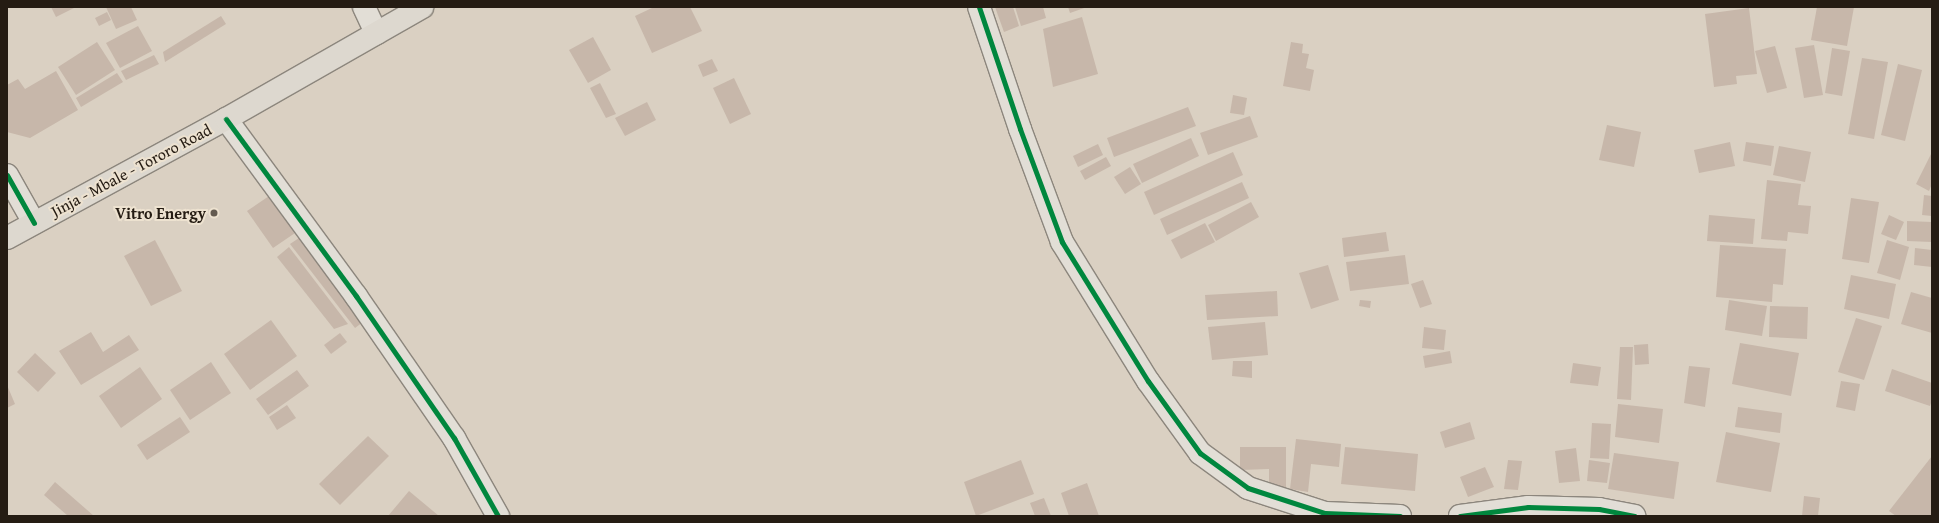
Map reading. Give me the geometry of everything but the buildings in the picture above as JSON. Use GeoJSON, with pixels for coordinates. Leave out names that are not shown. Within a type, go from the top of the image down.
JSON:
{"type":"FeatureCollection","features":[{"type":"Feature","properties":{"kind":"main road","name":"Jinja - Mbale - Tororo Road"},"geometry":{"type":"LineString","coordinates":[[7,238],[226,119],[422,7]]}},
{"type":"Feature","properties":{"kind":"street"},"geometry":{"type":"LineString","coordinates":[[364,7],[376,33]]}},
{"type":"Feature","properties":{"kind":"street"},"geometry":{"type":"LineString","coordinates":[[979,7],[1020,129],[1062,242],[1148,381],[1200,452],[1248,488],[1325,513],[1400,516]]}},
{"type":"Feature","properties":{"kind":"street"},"geometry":{"type":"LineString","coordinates":[[226,119],[356,296],[454,438],[498,516]]}},
{"type":"Feature","properties":{"kind":"street"},"geometry":{"type":"LineString","coordinates":[[7,175],[34,223]]}},
{"type":"Feature","properties":{"kind":"street"},"geometry":{"type":"LineString","coordinates":[[1460,516],[1528,507],[1600,509],[1634,516]]}},
{"type":"Feature","properties":{"kind":"cycle path"},"geometry":{"type":"LineString","coordinates":[[979,7],[1020,129],[1062,242],[1148,381],[1200,453],[1248,488],[1325,513],[1400,516]]}},
{"type":"Feature","properties":{"kind":"cycle path"},"geometry":{"type":"LineString","coordinates":[[226,119],[356,296],[454,438],[498,516]]}},
{"type":"Feature","properties":{"kind":"cycle path"},"geometry":{"type":"LineString","coordinates":[[7,175],[34,223]]}},
{"type":"Feature","properties":{"kind":"cycle path"},"geometry":{"type":"LineString","coordinates":[[1460,516],[1528,507],[1599,509],[1634,516]]}},
{"type":"Feature","properties":{"kind":"place","name":"Vitro Energy"},"geometry":{"type":"Point","coordinates":[214,213]}}]}
